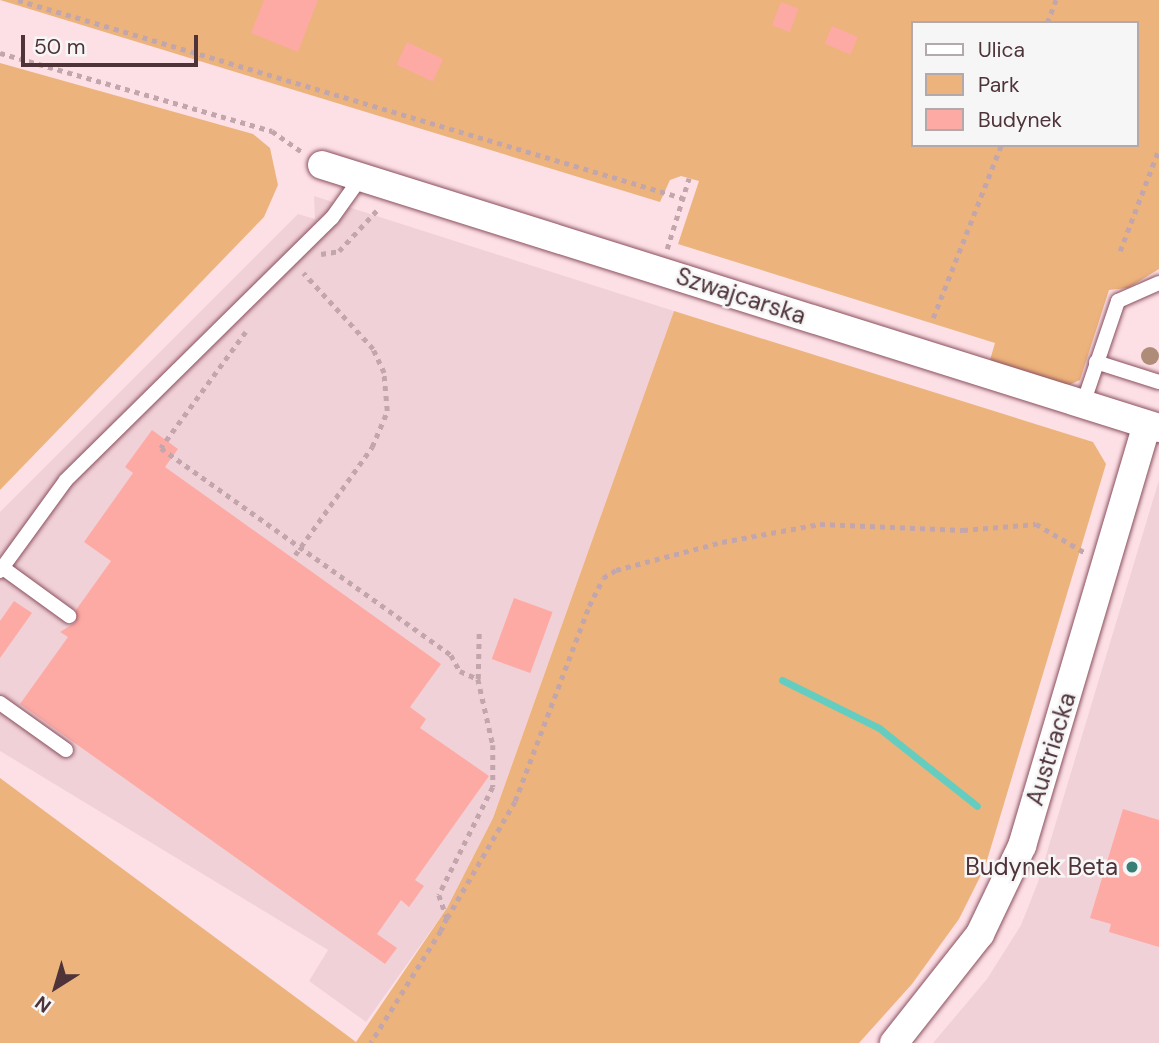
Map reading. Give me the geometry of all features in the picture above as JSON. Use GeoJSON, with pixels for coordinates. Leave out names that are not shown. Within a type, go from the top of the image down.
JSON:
{"type":"FeatureCollection","features":[{"type":"Feature","properties":{"kind":"street","name":"Szwajcarska"},"geometry":{"type":"LineString","coordinates":[[322,165],[1153,427]]}},
{"type":"Feature","properties":{"kind":"street","name":"Austriacka"},"geometry":{"type":"LineString","coordinates":[[894,1043],[980,934],[1022,846],[1153,427]]}},
{"type":"Feature","properties":{"kind":"lane"},"geometry":{"type":"LineString","coordinates":[[69,616],[1,570],[66,480],[332,218],[362,176]]}},
{"type":"Feature","properties":{"kind":"lane"},"geometry":{"type":"LineString","coordinates":[[1083,404],[1118,301],[1159,283]]}},
{"type":"Feature","properties":{"kind":"lane"},"geometry":{"type":"LineString","coordinates":[[1096,362],[1159,382]]}},
{"type":"Feature","properties":{"kind":"lane"},"geometry":{"type":"LineString","coordinates":[[0,703],[66,750]]}},
{"type":"Feature","properties":{"kind":"path"},"geometry":{"type":"LineString","coordinates":[[18,0],[683,198]]}},
{"type":"Feature","properties":{"kind":"path"},"geometry":{"type":"LineString","coordinates":[[1048,21],[1056,0]]}},
{"type":"Feature","properties":{"kind":"path"},"geometry":{"type":"LineString","coordinates":[[0,52],[272,131],[322,165]]}},
{"type":"Feature","properties":{"kind":"path"},"geometry":{"type":"LineString","coordinates":[[933,318],[999,147]]}},
{"type":"Feature","properties":{"kind":"path"},"geometry":{"type":"LineString","coordinates":[[1120,251],[1159,149]]}},
{"type":"Feature","properties":{"kind":"path"},"geometry":{"type":"LineString","coordinates":[[660,270],[689,178]]}},
{"type":"Feature","properties":{"kind":"path"},"geometry":{"type":"LineString","coordinates":[[314,260],[339,251],[378,213]]}},
{"type":"Feature","properties":{"kind":"path"},"geometry":{"type":"LineString","coordinates":[[292,284],[308,267]]}},
{"type":"Feature","properties":{"kind":"path"},"geometry":{"type":"LineString","coordinates":[[295,555],[372,447],[387,411],[384,373],[373,349],[301,274]]}},
{"type":"Feature","properties":{"kind":"path"},"geometry":{"type":"LineString","coordinates":[[250,327],[161,448],[450,655],[460,671],[478,679]]}},
{"type":"Feature","properties":{"kind":"path"},"geometry":{"type":"LineString","coordinates":[[371,1043],[515,801],[589,606],[603,578],[616,570],[722,542],[820,524],[963,530],[1036,524],[1085,553]]}},
{"type":"Feature","properties":{"kind":"path"},"geometry":{"type":"LineString","coordinates":[[1081,566],[1089,540]]}},
{"type":"Feature","properties":{"kind":"path"},"geometry":{"type":"LineString","coordinates":[[447,918],[439,895],[497,771],[478,679],[479,631]]}},
{"type":"Feature","properties":{"kind":"shaded area"},"geometry":{"type":"Polygon","coordinates":[[[314,196],[674,311],[493,818],[447,908],[366,1022],[309,981],[328,950],[0,751],[0,512],[298,214],[315,219],[314,196]]]}},
{"type":"Feature","properties":{"kind":"shaded area"},"geometry":{"type":"Polygon","coordinates":[[[1159,480],[1159,1043],[933,1043],[987,979],[1021,925],[1038,882],[1159,480]]]}},
{"type":"Feature","properties":{"kind":"green space"},"geometry":{"type":"Polygon","coordinates":[[[0,0],[1159,0],[1159,269],[1128,288],[1109,290],[1080,380],[1069,385],[990,360],[995,343],[678,244],[699,181],[681,176],[670,180],[660,202],[0,0]]]}},
{"type":"Feature","properties":{"kind":"green space"},"geometry":{"type":"Polygon","coordinates":[[[0,63],[253,134],[270,148],[278,185],[264,217],[0,490],[0,63]]]}},
{"type":"Feature","properties":{"kind":"green space"},"geometry":{"type":"Polygon","coordinates":[[[674,311],[1093,442],[1106,464],[985,867],[959,919],[912,984],[859,1043],[0,1043],[0,778],[356,1042],[447,908],[493,818],[674,311]]]}},
{"type":"Feature","properties":{"kind":"building"},"geometry":{"type":"Polygon","coordinates":[[[264,0],[318,0],[298,52],[251,33],[264,0]]]}},
{"type":"Feature","properties":{"kind":"building"},"geometry":{"type":"Polygon","coordinates":[[[781,2],[799,9],[790,32],[772,25],[781,2]]]}},
{"type":"Feature","properties":{"kind":"building"},"geometry":{"type":"Polygon","coordinates":[[[832,26],[858,37],[850,54],[825,43],[832,26]]]}},
{"type":"Feature","properties":{"kind":"building"},"geometry":{"type":"Polygon","coordinates":[[[407,42],[443,59],[433,82],[396,65],[407,42]]]}},
{"type":"Feature","properties":{"kind":"building"},"geometry":{"type":"Polygon","coordinates":[[[152,430],[178,449],[165,467],[441,664],[410,707],[426,719],[420,728],[489,776],[415,880],[424,886],[409,907],[401,900],[377,934],[397,948],[385,964],[20,704],[68,637],[60,632],[76,622],[76,610],[111,561],[84,542],[133,473],[125,467],[152,430]]]}},
{"type":"Feature","properties":{"kind":"building"},"geometry":{"type":"Polygon","coordinates":[[[514,598],[553,612],[530,673],[492,659],[514,598]]]}},
{"type":"Feature","properties":{"kind":"building"},"geometry":{"type":"Polygon","coordinates":[[[14,601],[32,613],[0,658],[0,621],[14,601]]]}},
{"type":"Feature","properties":{"kind":"building","name":"Budynek Beta"},"geometry":{"type":"Polygon","coordinates":[[[1123,809],[1159,820],[1159,947],[1109,932],[1111,924],[1090,918],[1123,809]]]}},
{"type":"Feature","properties":{"kind":"waterway"},"geometry":{"type":"LineString","coordinates":[[782,680],[879,728],[977,806]]}},
{"type":"Feature","properties":{"kind":"place","name":"Budynek Beta"},"geometry":{"type":"Point","coordinates":[1132,867]}}]}
